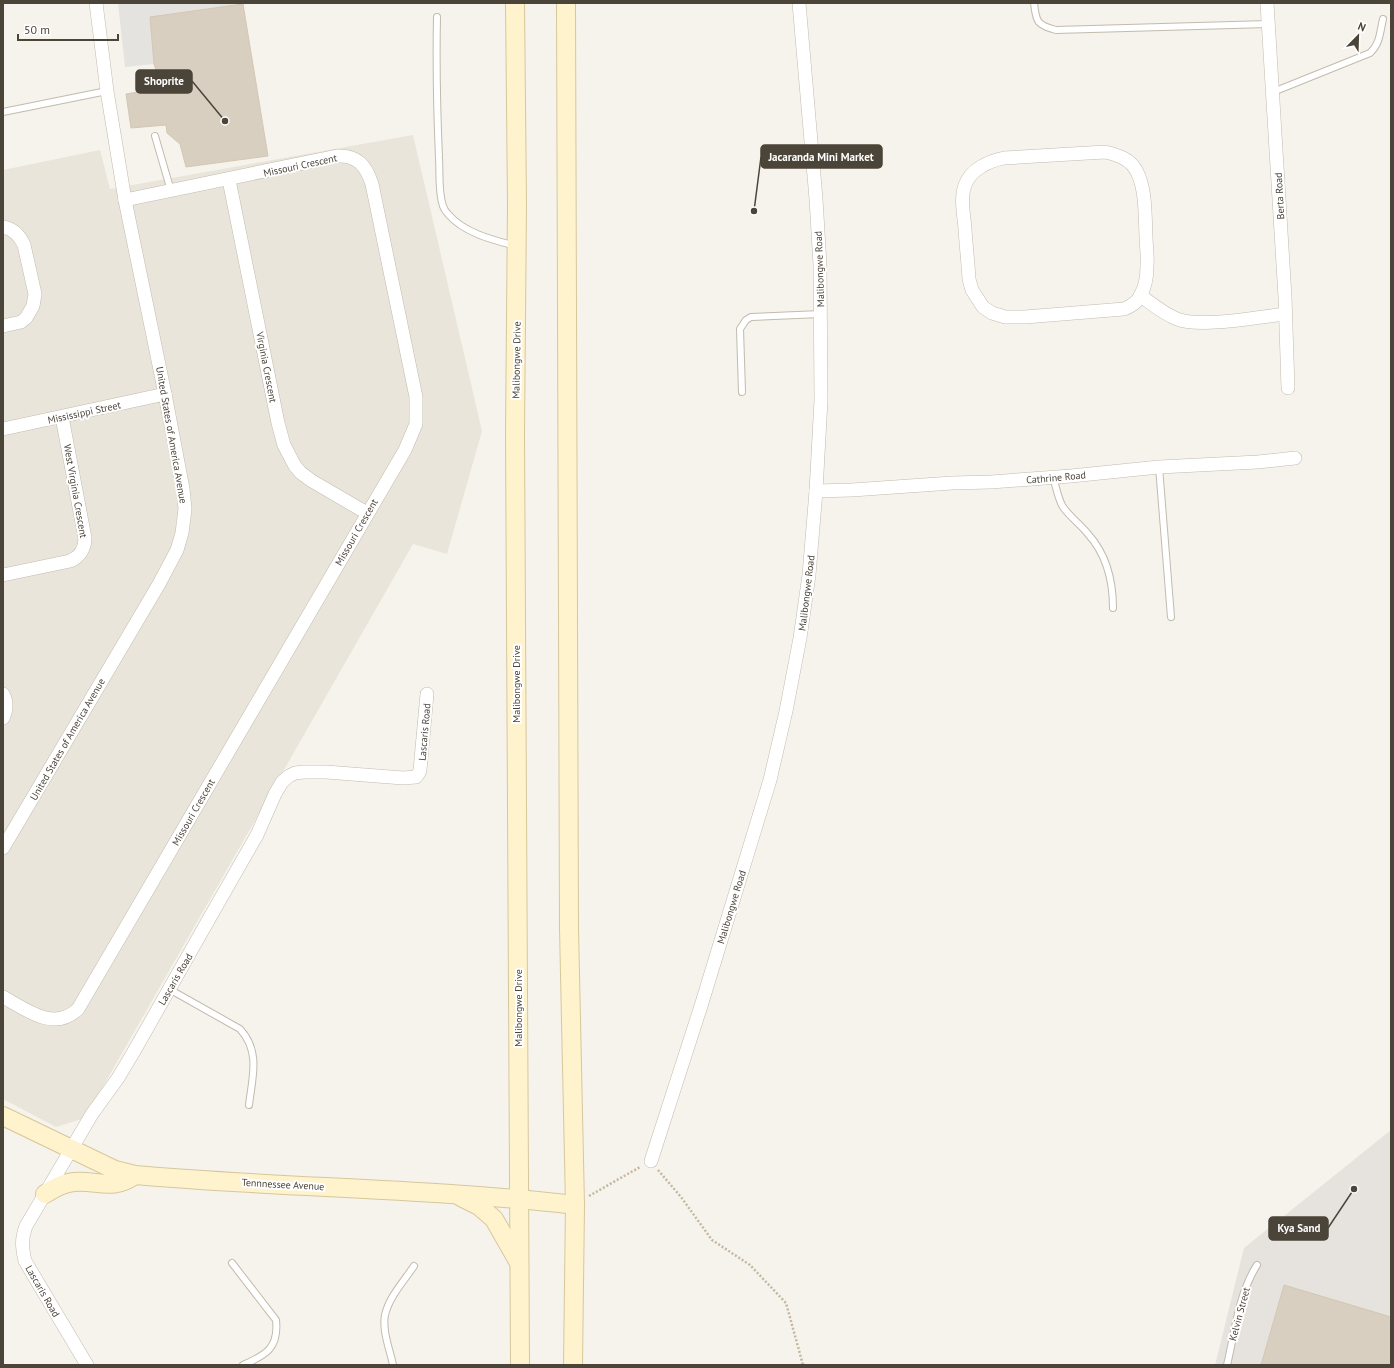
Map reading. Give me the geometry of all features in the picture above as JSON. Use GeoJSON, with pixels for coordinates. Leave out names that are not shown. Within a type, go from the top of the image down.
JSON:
{"type":"FeatureCollection","features":[{"type":"Feature","properties":{"kind":"main road","name":"Malibongwe Drive"},"geometry":{"type":"LineString","coordinates":[[514,3],[517,247],[515,434],[517,580],[516,856],[520,1365]]}},
{"type":"Feature","properties":{"kind":"main road"},"geometry":{"type":"LineString","coordinates":[[566,3],[569,935],[575,1205],[573,1365]]}},
{"type":"Feature","properties":{"kind":"main road","name":"Tennnessee Avenue"},"geometry":{"type":"LineString","coordinates":[[3,1116],[115,1170],[135,1175],[518,1198],[575,1205]]}},
{"type":"Feature","properties":{"kind":"main road"},"geometry":{"type":"LineString","coordinates":[[45,1194],[64,1184],[80,1182],[110,1184],[120,1183],[135,1175]]}},
{"type":"Feature","properties":{"kind":"main road"},"geometry":{"type":"LineString","coordinates":[[454,1194],[479,1206],[494,1219],[520,1264]]}},
{"type":"Feature","properties":{"kind":"street","name":"United States of America Avenue"},"geometry":{"type":"LineString","coordinates":[[3,848],[159,584],[178,545],[184,522],[184,499],[165,394],[125,200],[107,91],[96,3]]}},
{"type":"Feature","properties":{"kind":"street","name":"Malibongwe Road"},"geometry":{"type":"LineString","coordinates":[[651,1161],[701,1006],[770,780],[786,711],[800,638],[809,575],[816,491],[821,400],[821,314],[816,199],[798,3]]}},
{"type":"Feature","properties":{"kind":"street","name":"Berta Road"},"geometry":{"type":"LineString","coordinates":[[1267,3],[1288,388]]}},
{"type":"Feature","properties":{"kind":"street"},"geometry":{"type":"LineString","coordinates":[[1105,152],[1117,154],[1125,159],[1137,171],[1141,180],[1144,200],[1148,266],[1144,287],[1140,296],[1132,306],[1124,309],[1040,316],[1004,317],[983,308],[972,290],[969,278],[963,204],[966,185],[970,178],[981,167],[992,161],[1004,158],[1105,152]]}},
{"type":"Feature","properties":{"kind":"street","name":"Missouri Crescent"},"geometry":{"type":"LineString","coordinates":[[3,998],[42,1017],[53,1020],[68,1017],[78,1009],[405,450],[414,430],[416,411],[412,382],[372,184],[368,172],[359,162],[351,157],[337,156],[228,180],[125,200]]}},
{"type":"Feature","properties":{"kind":"street","name":"Virginia Crescent"},"geometry":{"type":"LineString","coordinates":[[228,180],[278,423],[284,445],[295,466],[301,473],[367,513]]}},
{"type":"Feature","properties":{"kind":"street"},"geometry":{"type":"LineString","coordinates":[[3,228],[9,228],[15,232],[24,245],[35,294],[33,306],[26,318],[21,322],[3,326]]}},
{"type":"Feature","properties":{"kind":"street"},"geometry":{"type":"LineString","coordinates":[[1140,296],[1177,319],[1185,322],[1217,321],[1285,314]]}},
{"type":"Feature","properties":{"kind":"street","name":"Mississippi Street"},"geometry":{"type":"LineString","coordinates":[[3,429],[165,394]]}},
{"type":"Feature","properties":{"kind":"street","name":"West Virginia Crescent"},"geometry":{"type":"LineString","coordinates":[[3,575],[70,561],[79,556],[84,548],[85,538],[62,417]]}},
{"type":"Feature","properties":{"kind":"street","name":"Cathrine Road"},"geometry":{"type":"LineString","coordinates":[[816,491],[1054,477],[1159,467],[1258,462],[1295,458]]}},
{"type":"Feature","properties":{"kind":"street"},"geometry":{"type":"LineString","coordinates":[[3,694],[6,702],[6,709],[3,718]]}},
{"type":"Feature","properties":{"kind":"street","name":"Lascaris Road"},"geometry":{"type":"LineString","coordinates":[[87,1365],[28,1268],[22,1250],[22,1237],[26,1226],[92,1114],[126,1066],[257,835],[275,794],[282,782],[289,776],[304,772],[326,772],[403,778],[416,777],[420,773],[427,694]]}},
{"type":"Feature","properties":{"kind":"lane"},"geometry":{"type":"LineString","coordinates":[[1034,3],[1036,18],[1043,27],[1056,30],[1268,24]]}},
{"type":"Feature","properties":{"kind":"lane"},"geometry":{"type":"LineString","coordinates":[[437,17],[436,53],[440,184],[443,207],[456,222],[465,228],[517,247]]}},
{"type":"Feature","properties":{"kind":"lane"},"geometry":{"type":"LineString","coordinates":[[1273,92],[1370,53],[1376,48],[1379,42],[1383,19]]}},
{"type":"Feature","properties":{"kind":"lane"},"geometry":{"type":"LineString","coordinates":[[3,112],[107,91]]}},
{"type":"Feature","properties":{"kind":"lane"},"geometry":{"type":"LineString","coordinates":[[155,136],[171,191]]}},
{"type":"Feature","properties":{"kind":"lane"},"geometry":{"type":"LineString","coordinates":[[742,392],[740,329],[746,320],[751,317],[821,314]]}},
{"type":"Feature","properties":{"kind":"lane"},"geometry":{"type":"LineString","coordinates":[[1159,467],[1171,617]]}},
{"type":"Feature","properties":{"kind":"lane"},"geometry":{"type":"LineString","coordinates":[[1054,477],[1062,505],[1089,534],[1101,551],[1108,568],[1113,590],[1114,608]]}},
{"type":"Feature","properties":{"kind":"lane"},"geometry":{"type":"LineString","coordinates":[[169,989],[240,1029],[245,1034],[250,1044],[255,1062],[248,1105]]}},
{"type":"Feature","properties":{"kind":"lane"},"geometry":{"type":"LineString","coordinates":[[232,1263],[276,1320],[277,1331],[273,1345],[261,1358],[243,1365]]}},
{"type":"Feature","properties":{"kind":"lane","name":"Kelvin Street"},"geometry":{"type":"LineString","coordinates":[[1227,1365],[1245,1290],[1250,1276],[1257,1265]]}},
{"type":"Feature","properties":{"kind":"lane"},"geometry":{"type":"LineString","coordinates":[[393,1365],[385,1328],[385,1315],[390,1301],[414,1266]]}},
{"type":"Feature","properties":{"kind":"path"},"geometry":{"type":"LineString","coordinates":[[575,1205],[651,1161],[681,1197],[712,1240],[750,1265],[786,1304],[803,1365]]}},
{"type":"Feature","properties":{"kind":"shaded area"},"geometry":{"type":"Polygon","coordinates":[[[118,3],[254,3],[151,17],[154,64],[125,67],[118,3]]]}},
{"type":"Feature","properties":{"kind":"shaded area"},"geometry":{"type":"Polygon","coordinates":[[[413,135],[482,431],[447,554],[413,544],[85,1118],[56,1127],[3,1099],[3,170],[100,150],[110,189],[413,135]]]}},
{"type":"Feature","properties":{"kind":"shaded area"},"geometry":{"type":"Polygon","coordinates":[[[1391,1130],[1391,1365],[1215,1365],[1244,1248],[1391,1130]]]}},
{"type":"Feature","properties":{"kind":"building"},"geometry":{"type":"Polygon","coordinates":[[[243,4],[268,156],[186,167],[180,144],[167,133],[166,125],[131,128],[126,94],[162,88],[154,64],[150,17],[243,4]]]}},
{"type":"Feature","properties":{"kind":"building"},"geometry":{"type":"Polygon","coordinates":[[[1284,1285],[1391,1317],[1391,1365],[1261,1365],[1284,1285]]]}},
{"type":"Feature","properties":{"kind":"place","name":"Shoprite"},"geometry":{"type":"Point","coordinates":[225,121]}},
{"type":"Feature","properties":{"kind":"place","name":"Jacaranda Mini Market"},"geometry":{"type":"Point","coordinates":[754,211]}},
{"type":"Feature","properties":{"kind":"place","name":"Kya Sand"},"geometry":{"type":"Point","coordinates":[1354,1189]}}]}
